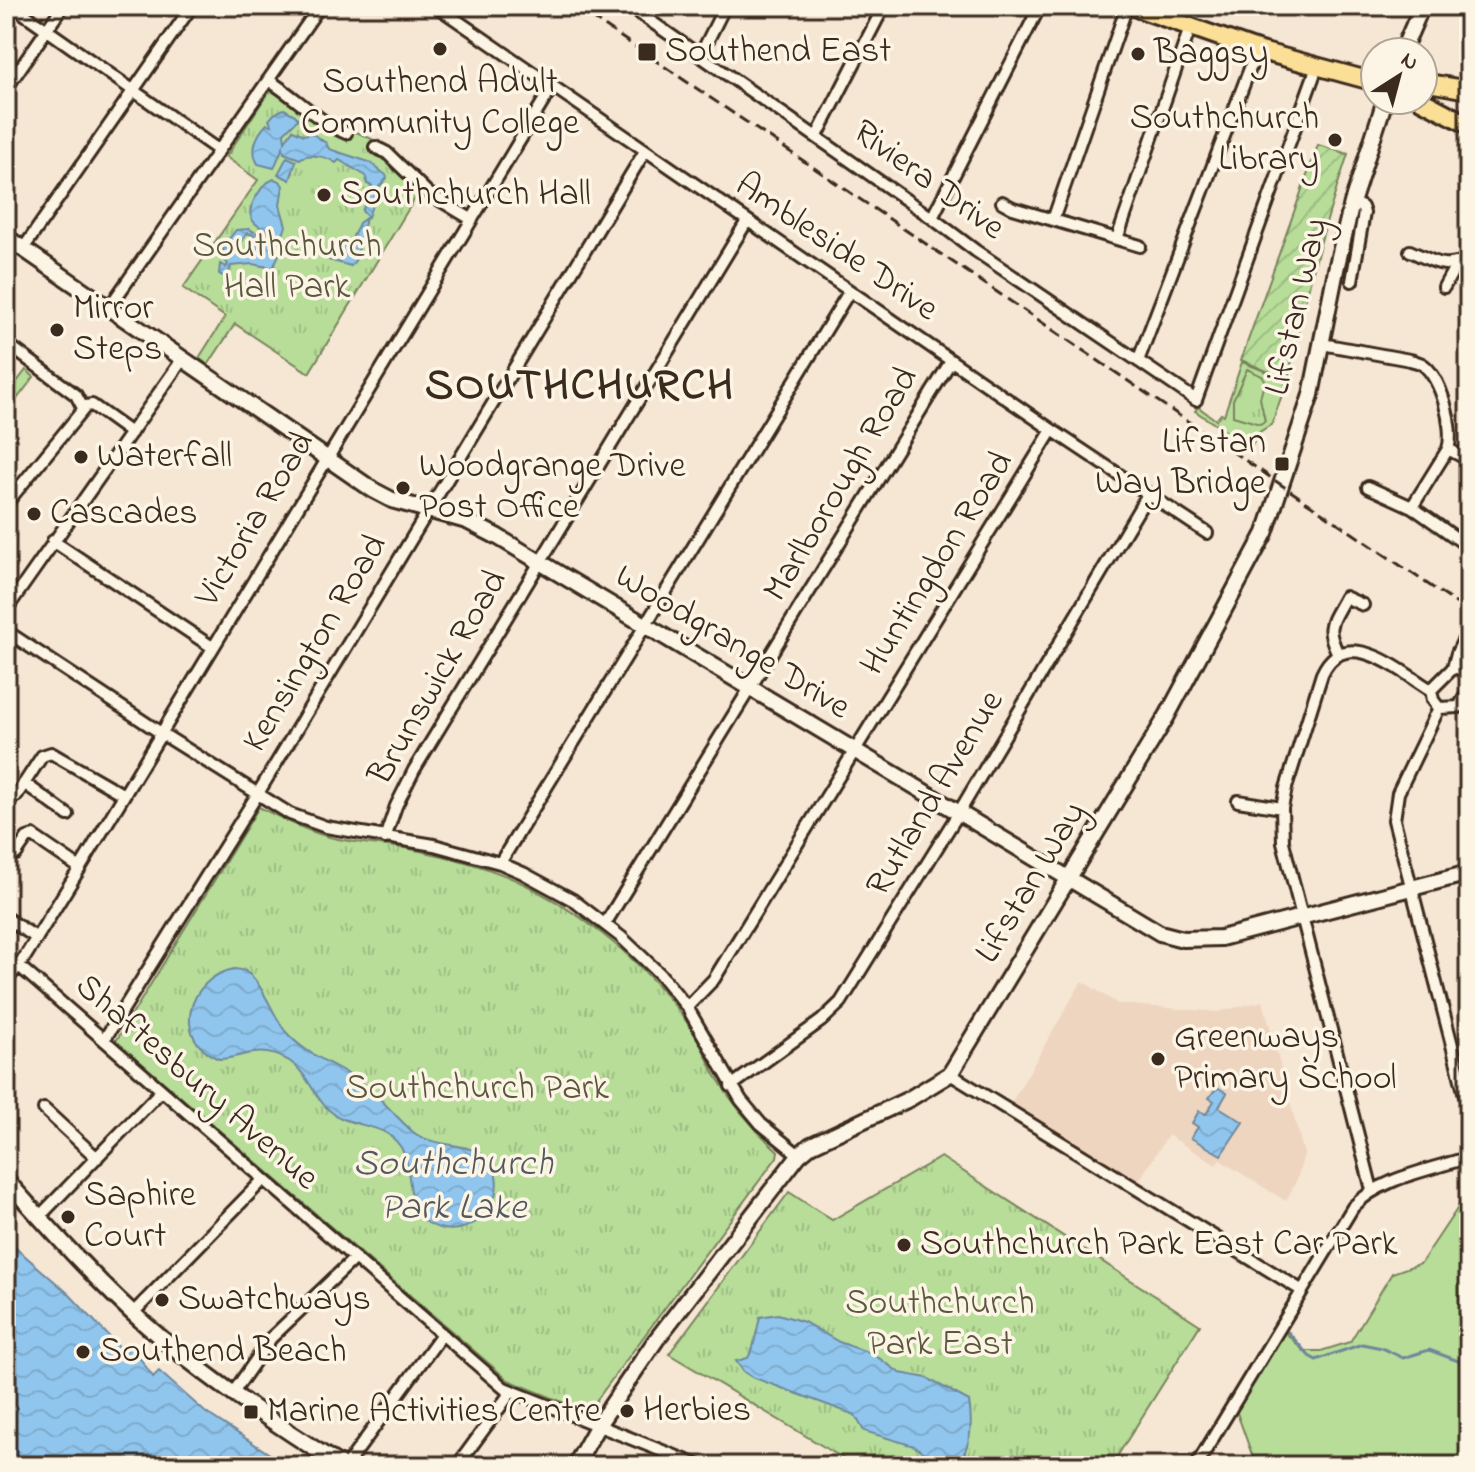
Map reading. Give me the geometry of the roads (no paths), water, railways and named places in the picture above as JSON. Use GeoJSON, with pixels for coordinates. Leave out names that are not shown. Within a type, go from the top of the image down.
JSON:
{"type":"FeatureCollection","features":[{"type":"Feature","properties":{"kind":"main road"},"geometry":{"type":"LineString","coordinates":[[1129,6],[1257,50],[1359,78]]}},
{"type":"Feature","properties":{"kind":"main road"},"geometry":{"type":"LineString","coordinates":[[1439,85],[1469,90]]}},
{"type":"Feature","properties":{"kind":"main road"},"geometry":{"type":"LineString","coordinates":[[1439,109],[1469,125]]}},
{"type":"Feature","properties":{"kind":"street"},"geometry":{"type":"LineString","coordinates":[[13,6],[218,150]]}},
{"type":"Feature","properties":{"kind":"street"},"geometry":{"type":"LineString","coordinates":[[6,89],[63,6]]}},
{"type":"Feature","properties":{"kind":"street"},"geometry":{"type":"LineString","coordinates":[[23,249],[192,6]]}},
{"type":"Feature","properties":{"kind":"street"},"geometry":{"type":"LineString","coordinates":[[108,309],[320,6]]}},
{"type":"Feature","properties":{"kind":"street","name":"Ambleside Drive"},"geometry":{"type":"LineString","coordinates":[[436,6],[849,292],[1207,533]]}},
{"type":"Feature","properties":{"kind":"street","name":"Riviera Drive"},"geometry":{"type":"LineString","coordinates":[[629,6],[986,258],[1196,400],[1317,67]]}},
{"type":"Feature","properties":{"kind":"street"},"geometry":{"type":"LineString","coordinates":[[700,56],[725,6]]}},
{"type":"Feature","properties":{"kind":"street"},"geometry":{"type":"LineString","coordinates":[[817,136],[884,6]]}},
{"type":"Feature","properties":{"kind":"street"},"geometry":{"type":"LineString","coordinates":[[932,218],[1040,6]]}},
{"type":"Feature","properties":{"kind":"street"},"geometry":{"type":"LineString","coordinates":[[1053,220],[1129,6]]}},
{"type":"Feature","properties":{"kind":"street"},"geometry":{"type":"LineString","coordinates":[[1408,36],[1418,7]]}},
{"type":"Feature","properties":{"kind":"street"},"geometry":{"type":"LineString","coordinates":[[1117,239],[1190,28]]}},
{"type":"Feature","properties":{"kind":"street"},"geometry":{"type":"LineString","coordinates":[[1138,361],[1257,50]]}},
{"type":"Feature","properties":{"kind":"street"},"geometry":{"type":"LineString","coordinates":[[268,80],[292,95],[325,124],[346,133]]}},
{"type":"Feature","properties":{"kind":"street","name":"Victoria Road"},"geometry":{"type":"LineString","coordinates":[[6,981],[19,966],[80,868],[552,87]]}},
{"type":"Feature","properties":{"kind":"street","name":"Lifstan Way"},"geometry":{"type":"LineString","coordinates":[[575,1466],[598,1425],[656,1340],[799,1155],[811,1145],[909,1099],[950,1074],[1167,716],[1265,533],[1311,395],[1352,203],[1380,116]]}},
{"type":"Feature","properties":{"kind":"street"},"geometry":{"type":"LineString","coordinates":[[375,147],[387,153],[428,193],[471,219]]}},
{"type":"Feature","properties":{"kind":"street","name":"Kensington Road"},"geometry":{"type":"LineString","coordinates":[[104,1040],[257,795],[645,151]]}},
{"type":"Feature","properties":{"kind":"street"},"geometry":{"type":"LineString","coordinates":[[1002,202],[1140,246]]}},
{"type":"Feature","properties":{"kind":"street","name":"Lifstan Way"},"geometry":{"type":"LineString","coordinates":[[1352,203],[1363,208],[1364,213],[1352,281]]}},
{"type":"Feature","properties":{"kind":"street","name":"Brunswick Road"},"geometry":{"type":"LineString","coordinates":[[385,838],[396,806],[414,770],[747,221]]}},
{"type":"Feature","properties":{"kind":"street","name":"Woodgrange Drive"},"geometry":{"type":"LineString","coordinates":[[6,237],[380,495],[477,525],[1160,933],[1183,939],[1221,938],[1469,873]]}},
{"type":"Feature","properties":{"kind":"street"},"geometry":{"type":"LineString","coordinates":[[1410,251],[1446,266],[1469,258]]}},
{"type":"Feature","properties":{"kind":"street"},"geometry":{"type":"LineString","coordinates":[[1444,287],[1456,265]]}},
{"type":"Feature","properties":{"kind":"street"},"geometry":{"type":"LineString","coordinates":[[500,863],[849,292]]}},
{"type":"Feature","properties":{"kind":"street"},"geometry":{"type":"LineString","coordinates":[[6,343],[76,395],[83,408]]}},
{"type":"Feature","properties":{"kind":"street"},"geometry":{"type":"LineString","coordinates":[[1322,344],[1423,364],[1435,377],[1452,438],[1412,507]]}},
{"type":"Feature","properties":{"kind":"street"},"geometry":{"type":"LineString","coordinates":[[6,610],[182,360]]}},
{"type":"Feature","properties":{"kind":"street","name":"Marlborough Road"},"geometry":{"type":"LineString","coordinates":[[605,924],[951,361]]}},
{"type":"Feature","properties":{"kind":"street"},"geometry":{"type":"LineString","coordinates":[[6,504],[83,408],[92,405],[131,433]]}},
{"type":"Feature","properties":{"kind":"street","name":"Huntingdon Road"},"geometry":{"type":"LineString","coordinates":[[687,1007],[714,979],[1052,430]]}},
{"type":"Feature","properties":{"kind":"street"},"geometry":{"type":"LineString","coordinates":[[1448,449],[1469,460]]}},
{"type":"Feature","properties":{"kind":"street"},"geometry":{"type":"LineString","coordinates":[[1368,487],[1412,507],[1469,547]]}},
{"type":"Feature","properties":{"kind":"street","name":"Rutland Avenue"},"geometry":{"type":"LineString","coordinates":[[731,1086],[813,1027],[841,1002],[958,814],[1148,494]]}},
{"type":"Feature","properties":{"kind":"street"},"geometry":{"type":"LineString","coordinates":[[53,541],[212,647]]}},
{"type":"Feature","properties":{"kind":"street"},"geometry":{"type":"LineString","coordinates":[[1338,654],[1329,636],[1333,619],[1345,597],[1363,605]]}},
{"type":"Feature","properties":{"kind":"street"},"geometry":{"type":"LineString","coordinates":[[6,631],[257,795],[304,820],[350,833],[434,845],[500,863],[542,882],[605,924],[660,974],[687,1007],[731,1086],[761,1124],[799,1155]]}},
{"type":"Feature","properties":{"kind":"street"},"geometry":{"type":"LineString","coordinates":[[1431,690],[1453,668],[1466,635]]}},
{"type":"Feature","properties":{"kind":"street"},"geometry":{"type":"LineString","coordinates":[[1372,1190],[1283,842],[1282,808],[1322,674],[1338,654],[1350,651],[1369,653],[1431,690],[1439,708]]}},
{"type":"Feature","properties":{"kind":"street"},"geometry":{"type":"LineString","coordinates":[[1453,668],[1469,676]]}},
{"type":"Feature","properties":{"kind":"street"},"geometry":{"type":"LineString","coordinates":[[1439,708],[1459,707],[1469,689]]}},
{"type":"Feature","properties":{"kind":"street"},"geometry":{"type":"LineString","coordinates":[[1439,708],[1398,793],[1394,820],[1469,1111]]}},
{"type":"Feature","properties":{"kind":"street"},"geometry":{"type":"LineString","coordinates":[[16,796],[42,756],[51,753],[124,795]]}},
{"type":"Feature","properties":{"kind":"street"},"geometry":{"type":"LineString","coordinates":[[24,783],[68,815]]}},
{"type":"Feature","properties":{"kind":"street"},"geometry":{"type":"LineString","coordinates":[[1238,801],[1282,808]]}},
{"type":"Feature","properties":{"kind":"street"},"geometry":{"type":"LineString","coordinates":[[16,854],[27,838],[33,836],[80,868]]}},
{"type":"Feature","properties":{"kind":"street"},"geometry":{"type":"LineString","coordinates":[[6,918],[37,938]]}},
{"type":"Feature","properties":{"kind":"street","name":"Shaftesbury Avenue"},"geometry":{"type":"LineString","coordinates":[[19,966],[511,1392],[700,1466]]}},
{"type":"Feature","properties":{"kind":"street"},"geometry":{"type":"LineString","coordinates":[[950,1074],[1301,1290]]}},
{"type":"Feature","properties":{"kind":"street"},"geometry":{"type":"LineString","coordinates":[[39,1217],[161,1091]]}},
{"type":"Feature","properties":{"kind":"street"},"geometry":{"type":"LineString","coordinates":[[44,1109],[97,1158]]}},
{"type":"Feature","properties":{"kind":"street"},"geometry":{"type":"LineString","coordinates":[[1196,1466],[1353,1207],[1372,1190],[1469,1157]]}},
{"type":"Feature","properties":{"kind":"street"},"geometry":{"type":"LineString","coordinates":[[133,1313],[264,1179]]}},
{"type":"Feature","properties":{"kind":"street"},"geometry":{"type":"LineString","coordinates":[[6,1180],[133,1313],[183,1356],[344,1466],[442,1334]]}},
{"type":"Feature","properties":{"kind":"street"},"geometry":{"type":"LineString","coordinates":[[233,1393],[271,1338],[355,1258]]}},
{"type":"Feature","properties":{"kind":"street"},"geometry":{"type":"LineString","coordinates":[[457,1466],[511,1392]]}},
{"type":"Feature","properties":{"kind":"water"},"geometry":{"type":"Polygon","coordinates":[[[284,109],[298,119],[284,133],[285,141],[293,130],[304,135],[311,133],[326,143],[329,149],[369,162],[386,175],[368,217],[362,211],[372,186],[367,184],[366,176],[339,160],[336,163],[313,156],[300,159],[284,153],[283,147],[274,168],[258,164],[254,153],[257,138],[267,124],[272,125],[269,120],[274,114],[284,109]]]}},
{"type":"Feature","properties":{"kind":"water"},"geometry":{"type":"Polygon","coordinates":[[[287,157],[296,161],[290,180],[278,174],[287,157]]]}},
{"type":"Feature","properties":{"kind":"water"},"geometry":{"type":"Polygon","coordinates":[[[274,179],[283,186],[280,205],[286,226],[283,235],[255,224],[250,213],[261,189],[274,179]]]}},
{"type":"Feature","properties":{"kind":"water"},"geometry":{"type":"Polygon","coordinates":[[[366,218],[356,259],[351,266],[329,260],[333,245],[341,247],[351,241],[359,223],[366,218]]]}},
{"type":"Feature","properties":{"kind":"water"},"geometry":{"type":"Polygon","coordinates":[[[249,229],[271,241],[287,245],[273,268],[252,264],[231,266],[226,280],[219,274],[220,264],[226,267],[228,264],[222,257],[224,245],[236,230],[249,229]],[[247,233],[239,246],[245,257],[253,251],[254,235],[247,233]]]}},
{"type":"Feature","properties":{"kind":"water","name":"Southchurch Park Lake"},"geometry":{"type":"Polygon","coordinates":[[[234,969],[251,975],[281,1025],[294,1040],[365,1085],[413,1132],[422,1138],[479,1152],[487,1158],[497,1181],[490,1207],[481,1218],[457,1229],[442,1229],[428,1223],[415,1208],[404,1155],[394,1139],[380,1130],[341,1118],[330,1111],[301,1072],[282,1057],[261,1052],[219,1059],[204,1050],[194,1038],[190,1025],[196,996],[205,984],[234,969]]]}},
{"type":"Feature","properties":{"kind":"water"},"geometry":{"type":"Polygon","coordinates":[[[1217,1087],[1227,1093],[1219,1107],[1243,1122],[1221,1155],[1191,1138],[1198,1127],[1192,1123],[1199,1111],[1206,1114],[1214,1101],[1209,1098],[1217,1087]]]}},
{"type":"Feature","properties":{"kind":"water","name":"Southend Beach"},"geometry":{"type":"Polygon","coordinates":[[[6,1236],[69,1294],[119,1347],[129,1342],[153,1377],[159,1371],[205,1412],[288,1466],[6,1466],[6,1236]]]}},
{"type":"Feature","properties":{"kind":"water"},"geometry":{"type":"Polygon","coordinates":[[[778,1314],[804,1322],[839,1342],[873,1354],[900,1373],[927,1378],[969,1401],[970,1435],[957,1466],[937,1461],[914,1446],[864,1431],[855,1415],[744,1372],[736,1361],[748,1358],[760,1317],[778,1314]]]}},
{"type":"Feature","properties":{"kind":"waterway"},"geometry":{"type":"LineString","coordinates":[[1288,1332],[1316,1360],[1362,1344],[1382,1348],[1403,1358],[1429,1350],[1469,1365]]}},
{"type":"Feature","properties":{"kind":"waterway"},"geometry":{"type":"LineString","coordinates":[[1461,1427],[1469,1431]]}},
{"type":"Feature","properties":{"kind":"railway"},"geometry":{"type":"LineString","coordinates":[[575,6],[1469,612]]}},
{"type":"Feature","properties":{"kind":"place","name":"Southend Adult Community College"},"geometry":{"type":"Point","coordinates":[440,49]}},
{"type":"Feature","properties":{"kind":"place","name":"Southend East"},"geometry":{"type":"Point","coordinates":[647,52]}},
{"type":"Feature","properties":{"kind":"place","name":"Baggsy"},"geometry":{"type":"Point","coordinates":[1138,54]}},
{"type":"Feature","properties":{"kind":"place","name":"Southchurch Library"},"geometry":{"type":"Point","coordinates":[1335,140]}},
{"type":"Feature","properties":{"kind":"place","name":"Southchurch Hall"},"geometry":{"type":"Point","coordinates":[324,195]}},
{"type":"Feature","properties":{"kind":"place","name":"Mirror Steps"},"geometry":{"type":"Point","coordinates":[57,330]}},
{"type":"Feature","properties":{"kind":"place","name":"Waterfall"},"geometry":{"type":"Point","coordinates":[81,457]}},
{"type":"Feature","properties":{"kind":"place","name":"Lifstan Way Bridge"},"geometry":{"type":"Point","coordinates":[1282,464]}},
{"type":"Feature","properties":{"kind":"place","name":"Woodgrange Drive Post Office"},"geometry":{"type":"Point","coordinates":[403,488]}},
{"type":"Feature","properties":{"kind":"place","name":"Cascades"},"geometry":{"type":"Point","coordinates":[34,514]}},
{"type":"Feature","properties":{"kind":"place","name":"Greenways Primary School"},"geometry":{"type":"Point","coordinates":[1158,1059]}},
{"type":"Feature","properties":{"kind":"place","name":"Saphire Court"},"geometry":{"type":"Point","coordinates":[68,1217]}},
{"type":"Feature","properties":{"kind":"place","name":"Southchurch Park East Car Park"},"geometry":{"type":"Point","coordinates":[904,1245]}},
{"type":"Feature","properties":{"kind":"place","name":"Swatchways"},"geometry":{"type":"Point","coordinates":[162,1300]}},
{"type":"Feature","properties":{"kind":"place","name":"Southend Beach"},"geometry":{"type":"Point","coordinates":[83,1352]}},
{"type":"Feature","properties":{"kind":"place","name":"Herbies"},"geometry":{"type":"Point","coordinates":[627,1411]}},
{"type":"Feature","properties":{"kind":"place","name":"Marine Activities Centre"},"geometry":{"type":"Point","coordinates":[251,1412]}},
{"type":"Feature","properties":{"kind":"district","name":"SOUTHCHURCH"},"geometry":{"type":"Point","coordinates":[580,387]}},
{"type":"Feature","properties":{"kind":"park label","name":"Southchurch Hall Park"},"geometry":{"type":"Point","coordinates":[287,268]}},
{"type":"Feature","properties":{"kind":"park label","name":"Southchurch Park"},"geometry":{"type":"Point","coordinates":[477,1089]}},
{"type":"Feature","properties":{"kind":"park label","name":"Southchurch Park East"},"geometry":{"type":"Point","coordinates":[940,1324]}}]}
